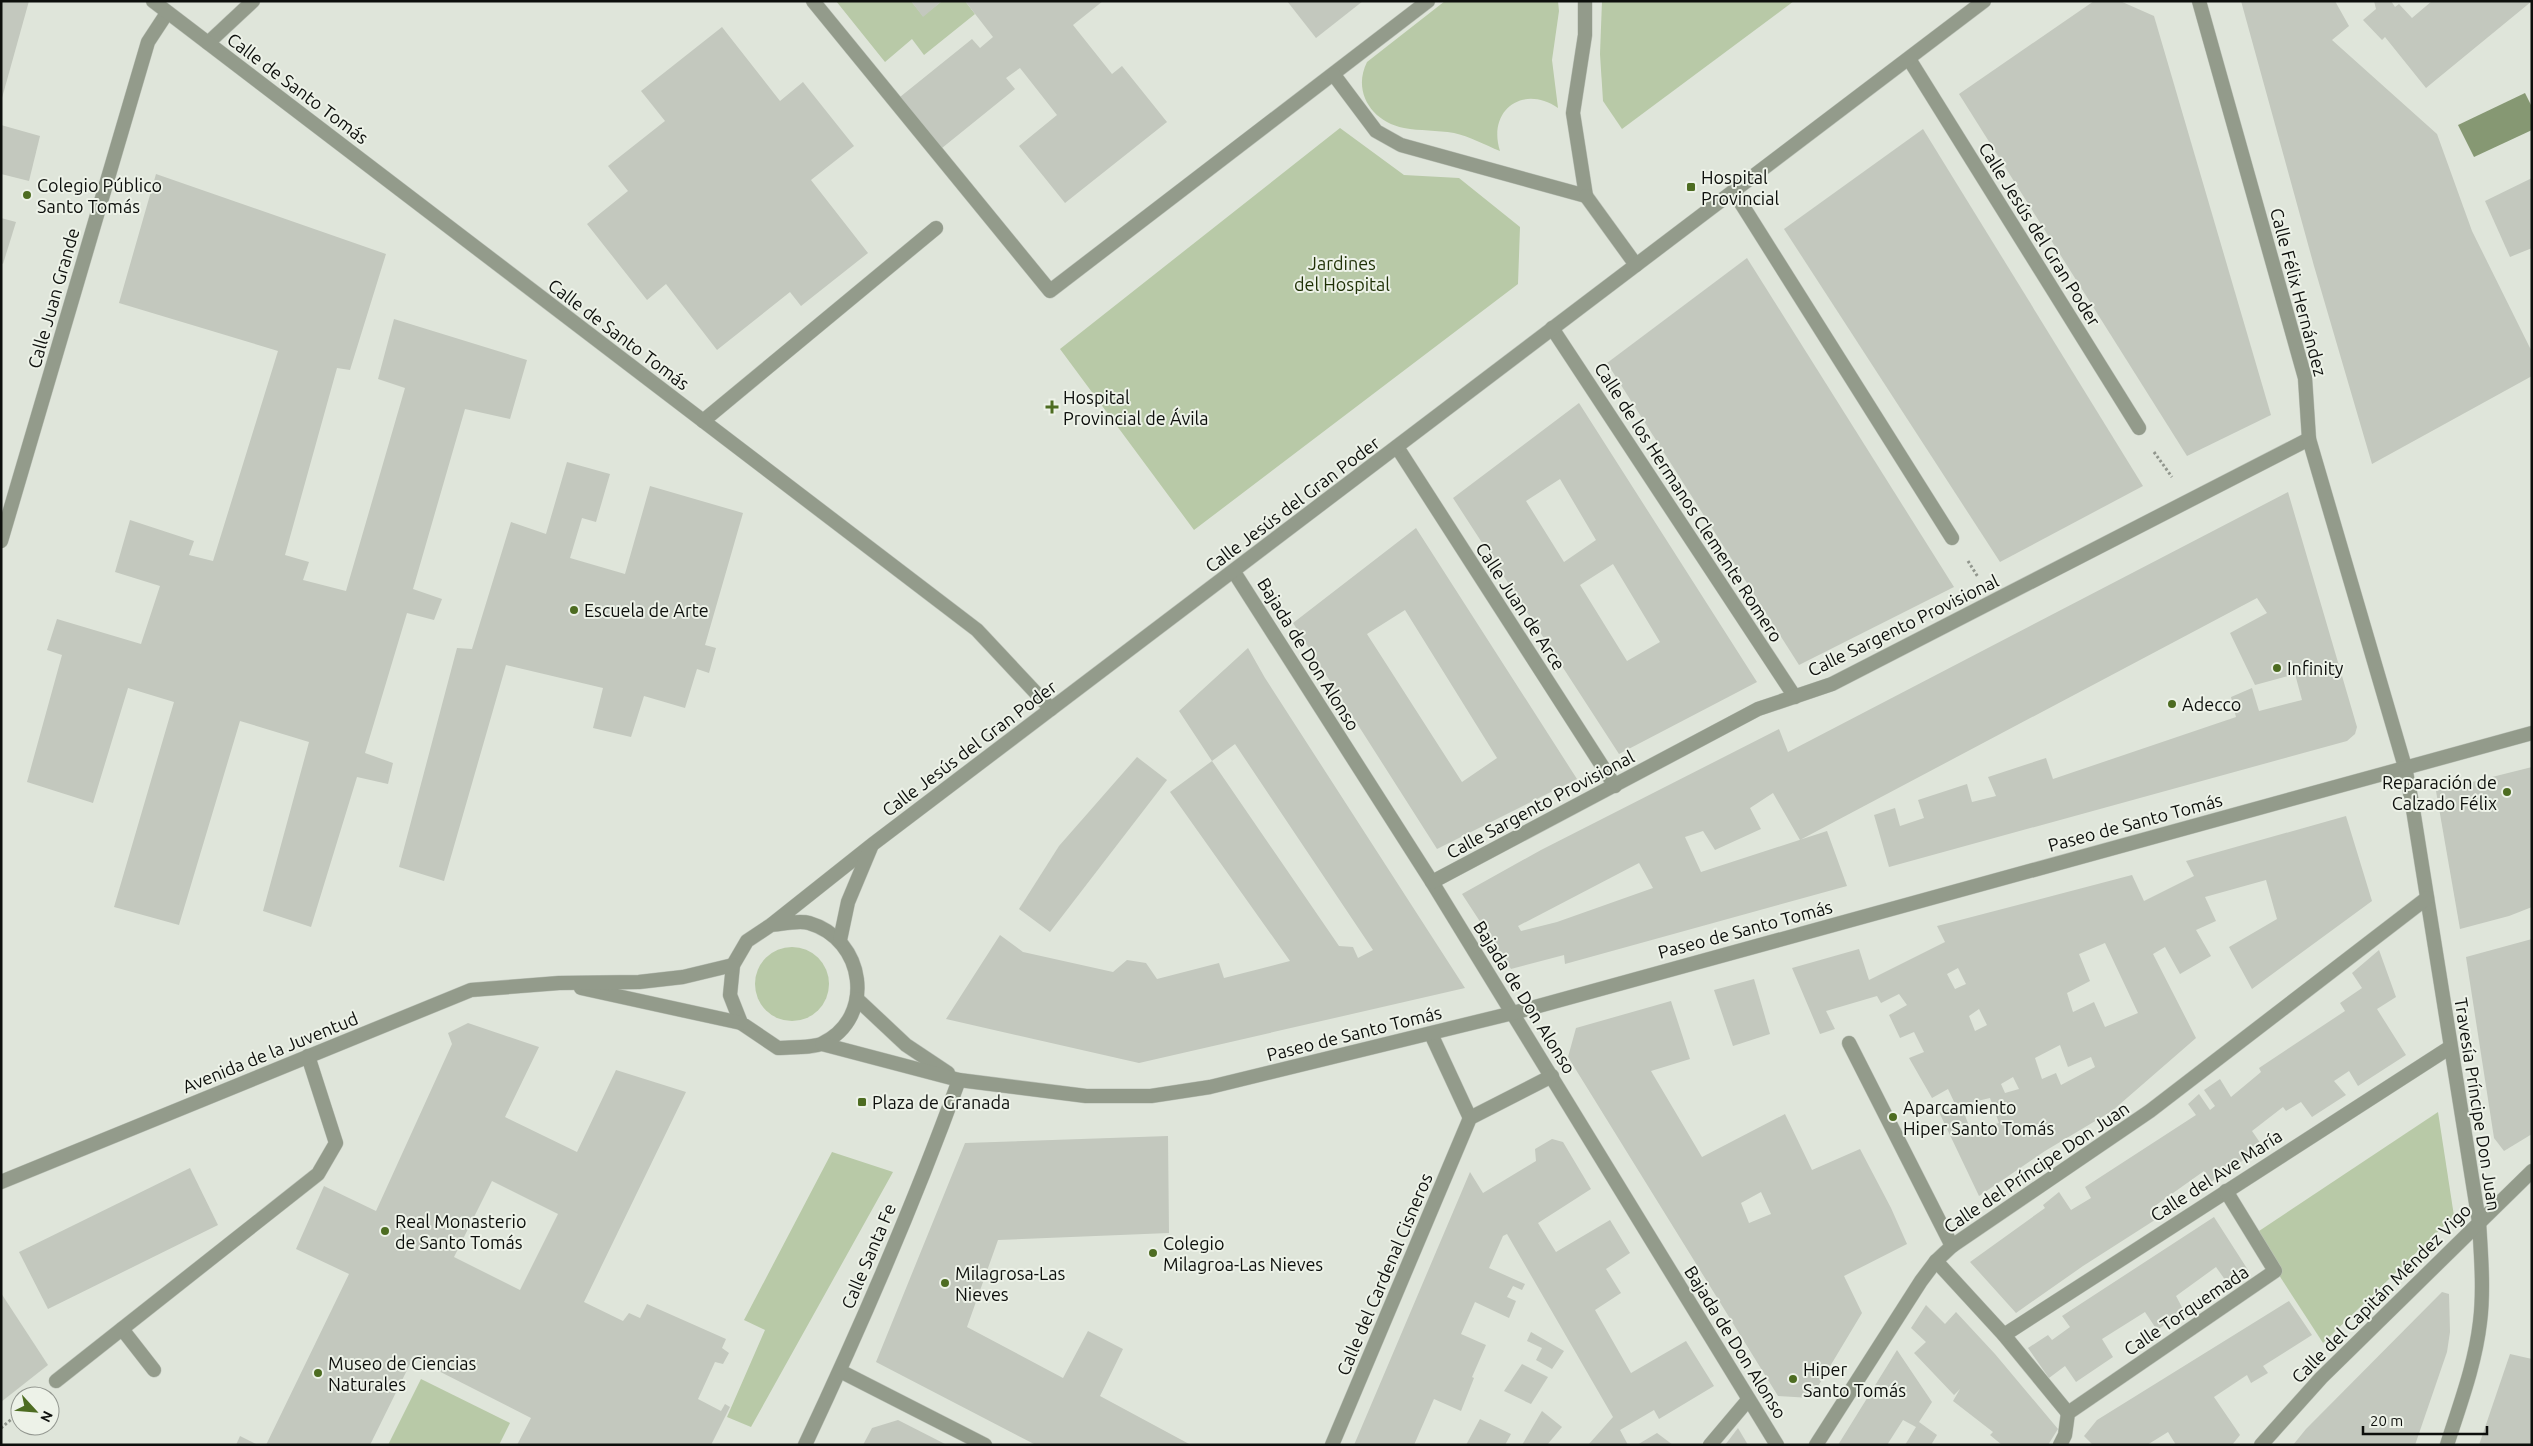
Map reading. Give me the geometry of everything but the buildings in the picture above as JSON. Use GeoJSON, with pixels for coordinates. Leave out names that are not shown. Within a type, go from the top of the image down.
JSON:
{"type":"FeatureCollection","features":[{"type":"Feature","properties":{"kind":"street","name":"Calle de Santo Tomás"},"geometry":{"type":"LineString","coordinates":[[152,1],[977,630],[1051,709]]}},
{"type":"Feature","properties":{"kind":"street"},"geometry":{"type":"LineString","coordinates":[[208,43],[253,1]]}},
{"type":"Feature","properties":{"kind":"street"},"geometry":{"type":"LineString","coordinates":[[813,1],[1050,292],[1428,1]]}},
{"type":"Feature","properties":{"kind":"street"},"geometry":{"type":"LineString","coordinates":[[1585,1],[1585,35],[1573,113],[1586,196],[1636,265]]}},
{"type":"Feature","properties":{"kind":"street","name":"Calle Jesús del Gran Poder"},"geometry":{"type":"LineString","coordinates":[[771,925],[872,844],[1234,572],[1552,328],[1984,1]]}},
{"type":"Feature","properties":{"kind":"street","name":"Calle Félix Hernández"},"geometry":{"type":"LineString","coordinates":[[2199,1],[2305,378],[2309,439],[2404,767]]}},
{"type":"Feature","properties":{"kind":"street","name":"Calle Juan Grande"},"geometry":{"type":"LineString","coordinates":[[1,541],[148,42],[167,13]]}},
{"type":"Feature","properties":{"kind":"street","name":"Calle Jesús del Gran Poder"},"geometry":{"type":"LineString","coordinates":[[1909,59],[2139,428]]}},
{"type":"Feature","properties":{"kind":"street"},"geometry":{"type":"LineString","coordinates":[[1334,75],[1376,131],[1401,146],[1586,196]]}},
{"type":"Feature","properties":{"kind":"street"},"geometry":{"type":"LineString","coordinates":[[1734,192],[1952,538]]}},
{"type":"Feature","properties":{"kind":"street"},"geometry":{"type":"LineString","coordinates":[[703,421],[936,228]]}},
{"type":"Feature","properties":{"kind":"street","name":"Calle de los Hermanos Clemente Romero"},"geometry":{"type":"LineString","coordinates":[[1552,328],[1796,697]]}},
{"type":"Feature","properties":{"kind":"street","name":"Calle Sargento Provisional"},"geometry":{"type":"LineString","coordinates":[[1432,882],[1758,709],[1832,684],[2309,439]]}},
{"type":"Feature","properties":{"kind":"street","name":"Calle Juan de Arce"},"geometry":{"type":"LineString","coordinates":[[1397,447],[1615,786]]}},
{"type":"Feature","properties":{"kind":"street","name":"Bajada de Don Alonso"},"geometry":{"type":"LineString","coordinates":[[1234,572],[1432,882],[1777,1445]]}},
{"type":"Feature","properties":{"kind":"street","name":"Paseo de Santo Tomás"},"geometry":{"type":"LineString","coordinates":[[822,1044],[959,1080],[1086,1096],[1151,1096],[1210,1087],[1513,1013],[2532,733]]}},
{"type":"Feature","properties":{"kind":"street","name":"Travesía Príncipe Don Juan"},"geometry":{"type":"LineString","coordinates":[[2404,767],[2479,1222],[2482,1273],[2481,1321],[2472,1368],[2447,1445]]}},
{"type":"Feature","properties":{"kind":"street"},"geometry":{"type":"LineString","coordinates":[[840,940],[848,902],[872,844]]}},
{"type":"Feature","properties":{"kind":"street","name":"Calle del Príncipe Don Juan"},"geometry":{"type":"LineString","coordinates":[[1816,1445],[1936,1261],[1952,1246],[2150,1112],[2426,898]]}},
{"type":"Feature","properties":{"kind":"street"},"geometry":{"type":"LineString","coordinates":[[808,922],[840,940],[856,968],[857,999],[845,1026],[822,1044],[778,1048],[742,1023],[730,995],[733,965],[747,941],[771,925],[808,922]]}},
{"type":"Feature","properties":{"kind":"street","name":"Avenida de la Juventud"},"geometry":{"type":"LineString","coordinates":[[1,1182],[471,990],[558,983],[656,980],[683,977],[733,965]]}},
{"type":"Feature","properties":{"kind":"street","name":"Avenida de la Juventud"},"geometry":{"type":"LineString","coordinates":[[558,983],[742,1023]]}},
{"type":"Feature","properties":{"kind":"street","name":"Paseo de Santo Tomás"},"geometry":{"type":"LineString","coordinates":[[857,999],[906,1046],[959,1080]]}},
{"type":"Feature","properties":{"kind":"street"},"geometry":{"type":"LineString","coordinates":[[1432,1034],[1470,1118],[1552,1076]]}},
{"type":"Feature","properties":{"kind":"street"},"geometry":{"type":"LineString","coordinates":[[1849,1044],[1952,1246]]}},
{"type":"Feature","properties":{"kind":"street","name":"Calle del Ave María"},"geometry":{"type":"LineString","coordinates":[[2004,1336],[2450,1048]]}},
{"type":"Feature","properties":{"kind":"street"},"geometry":{"type":"LineString","coordinates":[[56,1381],[318,1174],[336,1143],[308,1056]]}},
{"type":"Feature","properties":{"kind":"street","name":"Calle Santa Fe"},"geometry":{"type":"LineString","coordinates":[[805,1445],[840,1371],[926,1169],[959,1080]]}},
{"type":"Feature","properties":{"kind":"street","name":"Calle del Cardenal Cisneros"},"geometry":{"type":"LineString","coordinates":[[1332,1445],[1470,1118]]}},
{"type":"Feature","properties":{"kind":"street","name":"Calle del Capitán Méndez Vigo"},"geometry":{"type":"LineString","coordinates":[[2261,1445],[2321,1378],[2532,1172]]}},
{"type":"Feature","properties":{"kind":"street","name":"Calle Torquemada"},"geometry":{"type":"LineString","coordinates":[[2068,1413],[2275,1271],[2226,1191]]}},
{"type":"Feature","properties":{"kind":"street"},"geometry":{"type":"LineString","coordinates":[[1936,1261],[2004,1336],[2068,1413],[2065,1436],[2060,1445]]}},
{"type":"Feature","properties":{"kind":"street"},"geometry":{"type":"LineString","coordinates":[[122,1329],[154,1370]]}},
{"type":"Feature","properties":{"kind":"street"},"geometry":{"type":"LineString","coordinates":[[840,1371],[985,1445]]}},
{"type":"Feature","properties":{"kind":"street"},"geometry":{"type":"LineString","coordinates":[[1710,1445],[1748,1400]]}},
{"type":"Feature","properties":{"kind":"path"},"geometry":{"type":"LineString","coordinates":[[2139,428],[2188,502]]}},
{"type":"Feature","properties":{"kind":"path"},"geometry":{"type":"LineString","coordinates":[[1952,538],[1994,601]]}},
{"type":"Feature","properties":{"kind":"green space"},"geometry":{"type":"Polygon","coordinates":[[[836,1],[911,1],[923,16],[942,1],[965,1],[975,14],[924,55],[912,39],[885,62],[836,1]]]}},
{"type":"Feature","properties":{"kind":"green space"},"geometry":{"type":"Polygon","coordinates":[[[1445,1],[1558,1],[1559,11],[1552,60],[1558,108],[1545,101],[1532,99],[1521,100],[1511,105],[1503,113],[1499,124],[1497,136],[1500,151],[1460,134],[1410,129],[1393,125],[1374,112],[1364,94],[1362,84],[1363,73],[1367,62],[1445,1]]]}},
{"type":"Feature","properties":{"kind":"green space"},"geometry":{"type":"Polygon","coordinates":[[[1602,1],[1794,1],[1622,129],[1603,101],[1600,54],[1602,1]]]}},
{"type":"Feature","properties":{"kind":"green space","name":"Jardines del Hospital"},"geometry":{"type":"Polygon","coordinates":[[[1340,128],[1404,175],[1459,178],[1520,227],[1518,284],[1194,530],[1060,349],[1340,128]]]}},
{"type":"Feature","properties":{"kind":"green space"},"geometry":{"type":"Polygon","coordinates":[[[792,947],[806,950],[818,958],[826,970],[829,984],[826,998],[818,1010],[806,1018],[792,1021],[778,1018],[766,1010],[758,998],[755,984],[758,970],[766,958],[778,950],[792,947]]]}},
{"type":"Feature","properties":{"kind":"green space"},"geometry":{"type":"Polygon","coordinates":[[[2438,1112],[2454,1216],[2323,1343],[2253,1235],[2438,1112]]]}},
{"type":"Feature","properties":{"kind":"green space"},"geometry":{"type":"Polygon","coordinates":[[[832,1152],[893,1172],[751,1427],[727,1417],[765,1330],[744,1320],[832,1152]]]}},
{"type":"Feature","properties":{"kind":"green space"},"geometry":{"type":"Polygon","coordinates":[[[421,1379],[510,1423],[499,1445],[388,1445],[421,1379]]]}},
{"type":"Feature","properties":{"kind":"shaded area"},"geometry":{"type":"Polygon","coordinates":[[[2525,93],[2532,107],[2532,130],[2474,157],[2458,125],[2525,93]]]}},
{"type":"Feature","properties":{"kind":"place","name":"Hospital Provincial"},"geometry":{"type":"Point","coordinates":[1691,187]}},
{"type":"Feature","properties":{"kind":"place","name":"Colegio Público Santo Tomás"},"geometry":{"type":"Point","coordinates":[27,195]}},
{"type":"Feature","properties":{"kind":"place","name":"Hospital Provincial de Ávila"},"geometry":{"type":"Point","coordinates":[1052,407]}},
{"type":"Feature","properties":{"kind":"place","name":"Escuela de Arte"},"geometry":{"type":"Point","coordinates":[574,610]}},
{"type":"Feature","properties":{"kind":"place","name":"Infinity"},"geometry":{"type":"Point","coordinates":[2277,668]}},
{"type":"Feature","properties":{"kind":"place","name":"Adecco"},"geometry":{"type":"Point","coordinates":[2172,704]}},
{"type":"Feature","properties":{"kind":"place","name":"Reparación de Calzado Félix"},"geometry":{"type":"Point","coordinates":[2507,792]}},
{"type":"Feature","properties":{"kind":"place","name":"Plaza de Granada"},"geometry":{"type":"Point","coordinates":[862,1102]}},
{"type":"Feature","properties":{"kind":"place","name":"Aparcamiento Hiper Santo Tomás"},"geometry":{"type":"Point","coordinates":[1893,1117]}},
{"type":"Feature","properties":{"kind":"place","name":"Real Monasterio de Santo Tomás"},"geometry":{"type":"Point","coordinates":[385,1231]}},
{"type":"Feature","properties":{"kind":"place","name":"Colegio Milagroa-Las Nieves"},"geometry":{"type":"Point","coordinates":[1153,1253]}},
{"type":"Feature","properties":{"kind":"place","name":"Milagrosa-Las Nieves"},"geometry":{"type":"Point","coordinates":[945,1283]}},
{"type":"Feature","properties":{"kind":"place","name":"Museo de Ciencias Naturales"},"geometry":{"type":"Point","coordinates":[318,1373]}},
{"type":"Feature","properties":{"kind":"place","name":"Hiper Santo Tomás"},"geometry":{"type":"Point","coordinates":[1793,1379]}}]}
